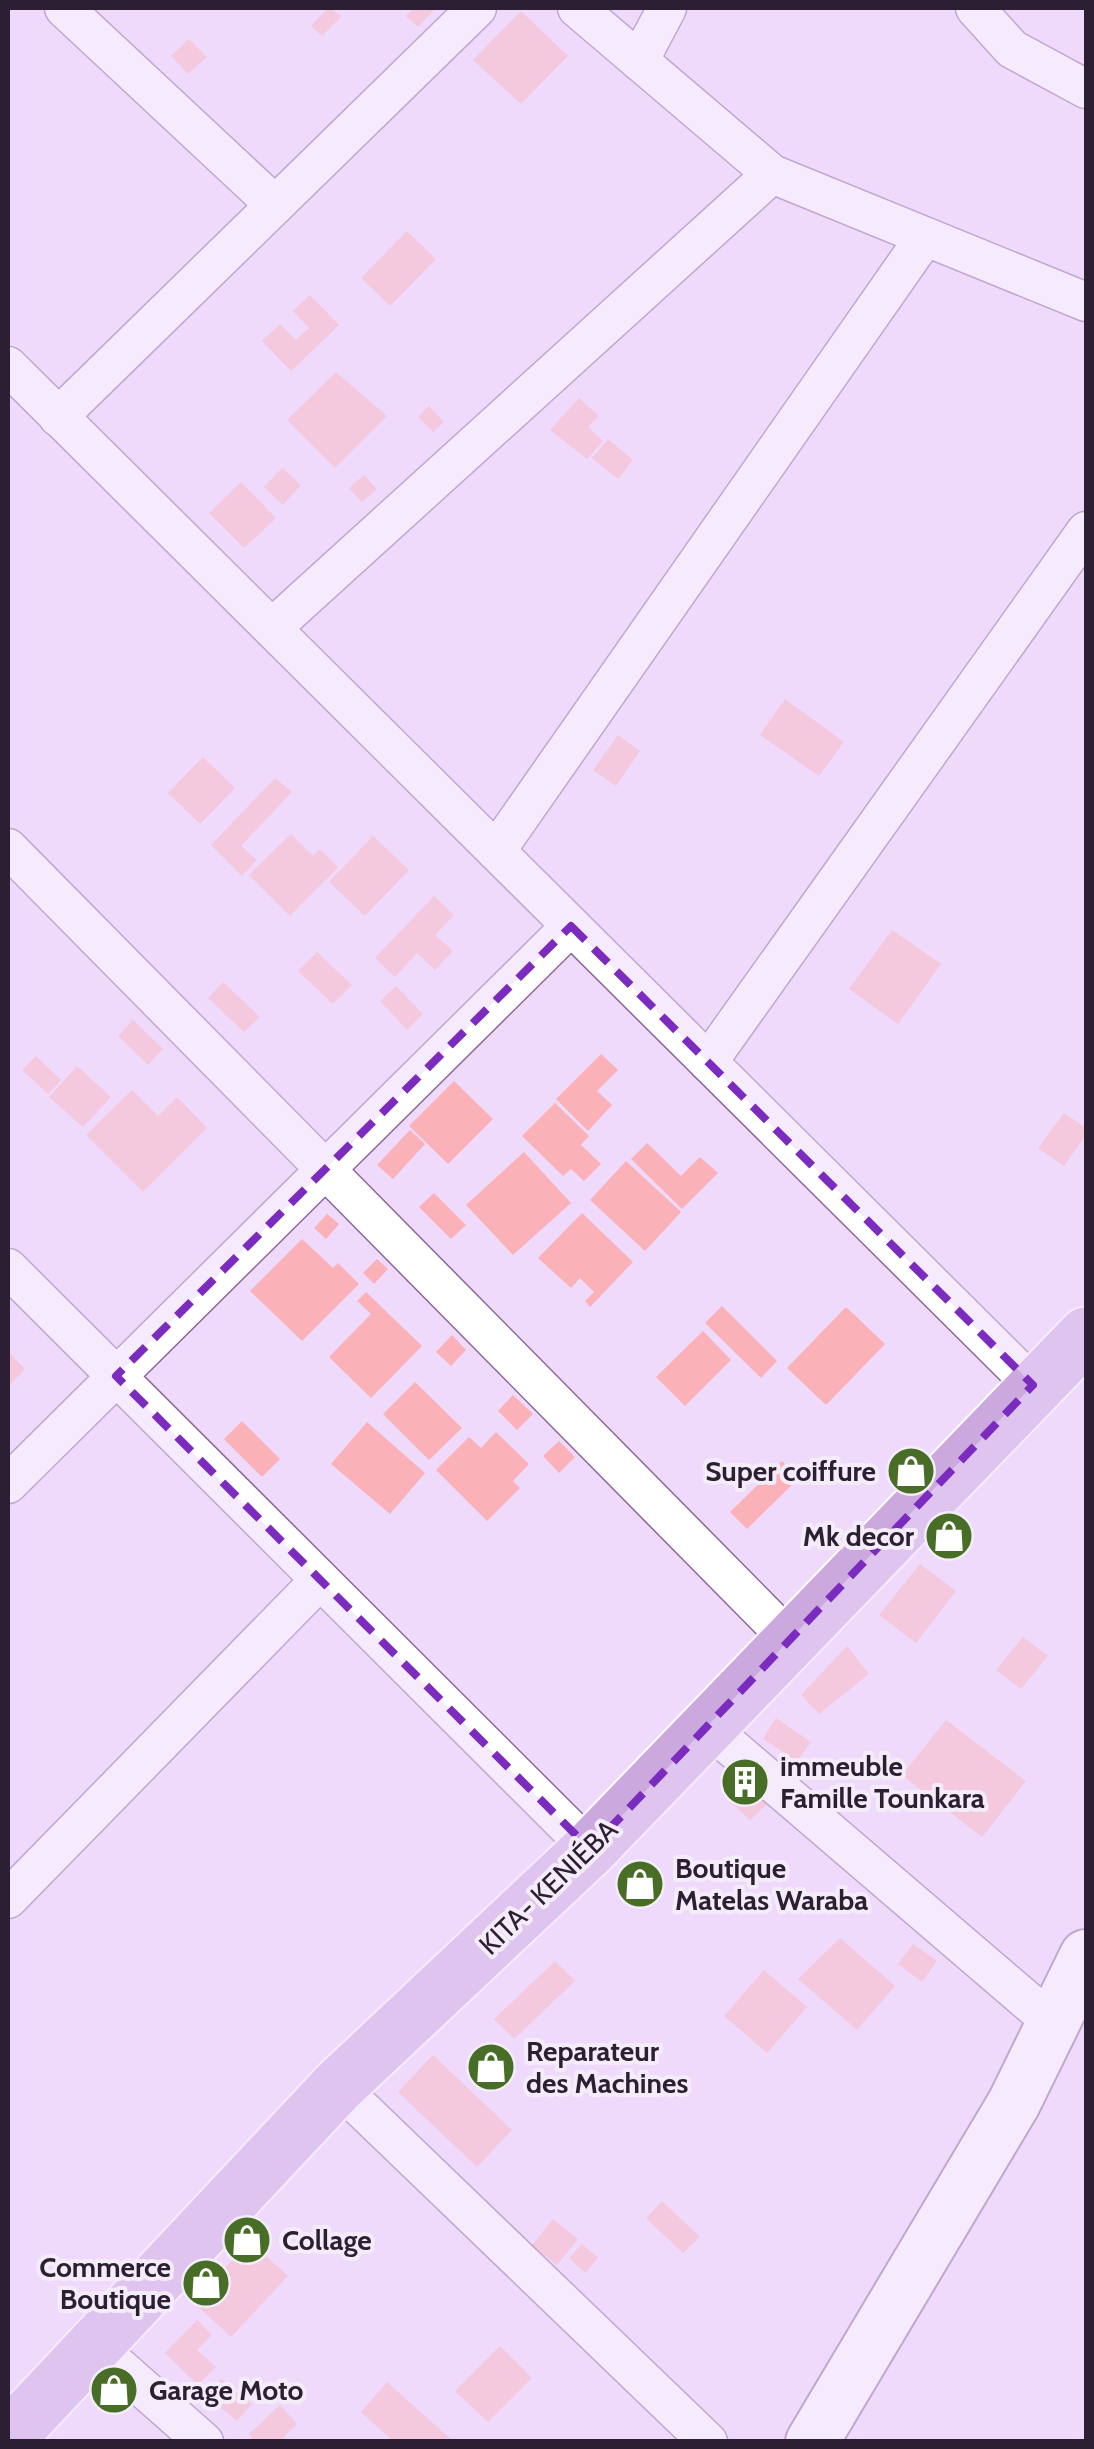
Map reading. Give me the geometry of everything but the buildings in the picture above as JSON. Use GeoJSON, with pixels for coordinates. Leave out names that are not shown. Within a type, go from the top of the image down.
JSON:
{"type":"FeatureCollection","features":[{"type":"Feature","properties":{"kind":"main road","name":"KITA- KENIÉBA"},"geometry":{"type":"LineString","coordinates":[[8,2438],[92,2343],[338,2086],[590,1850],[1033,1385],[1086,1335]]}},
{"type":"Feature","properties":{"kind":"street"},"geometry":{"type":"LineString","coordinates":[[64,8],[275,205]]}},
{"type":"Feature","properties":{"kind":"street"},"geometry":{"type":"LineString","coordinates":[[58,417],[477,8]]}},
{"type":"Feature","properties":{"kind":"street"},"geometry":{"type":"LineString","coordinates":[[577,8],[772,174],[1086,302]]}},
{"type":"Feature","properties":{"kind":"street"},"geometry":{"type":"LineString","coordinates":[[639,61],[667,8]]}},
{"type":"Feature","properties":{"kind":"street"},"geometry":{"type":"LineString","coordinates":[[975,8],[1012,50],[1086,89]]}},
{"type":"Feature","properties":{"kind":"street"},"geometry":{"type":"LineString","coordinates":[[272,628],[772,174]]}},
{"type":"Feature","properties":{"kind":"street"},"geometry":{"type":"LineString","coordinates":[[496,852],[926,237]]}},
{"type":"Feature","properties":{"kind":"street"},"geometry":{"type":"LineString","coordinates":[[8,366],[1033,1385]]}},
{"type":"Feature","properties":{"kind":"street"},"geometry":{"type":"LineString","coordinates":[[708,1062],[1086,531]]}},
{"type":"Feature","properties":{"kind":"street"},"geometry":{"type":"LineString","coordinates":[[8,848],[792,1642]]}},
{"type":"Feature","properties":{"kind":"street"},"geometry":{"type":"LineString","coordinates":[[8,1484],[571,926]]}},
{"type":"Feature","properties":{"kind":"street"},"geometry":{"type":"LineString","coordinates":[[8,1268],[590,1850]]}},
{"type":"Feature","properties":{"kind":"street"},"geometry":{"type":"LineString","coordinates":[[8,1899],[320,1580]]}},
{"type":"Feature","properties":{"kind":"street"},"geometry":{"type":"LineString","coordinates":[[709,1728],[1053,2023]]}},
{"type":"Feature","properties":{"kind":"street"},"geometry":{"type":"LineString","coordinates":[[812,2442],[1014,2103],[1086,1956]]}},
{"type":"Feature","properties":{"kind":"street"},"geometry":{"type":"LineString","coordinates":[[338,2086],[708,2442]]}},
{"type":"Feature","properties":{"kind":"street"},"geometry":{"type":"LineString","coordinates":[[92,2343],[204,2442]]}},
{"type":"Feature","properties":{"kind":"highlighted area"},"geometry":{"type":"Polygon","coordinates":[[[571,926],[1033,1385],[590,1849],[116,1376],[571,926]]]}},
{"type":"Feature","properties":{"kind":"place","name":"Super coiffure"},"geometry":{"type":"Point","coordinates":[911,1471]}},
{"type":"Feature","properties":{"kind":"place","name":"Mk decor"},"geometry":{"type":"Point","coordinates":[949,1536]}},
{"type":"Feature","properties":{"kind":"place","name":"immeuble Famille Tounkara"},"geometry":{"type":"Point","coordinates":[745,1782]}},
{"type":"Feature","properties":{"kind":"place","name":"Boutique Matelas Waraba"},"geometry":{"type":"Point","coordinates":[640,1884]}},
{"type":"Feature","properties":{"kind":"place","name":"Reparateur des Machines"},"geometry":{"type":"Point","coordinates":[491,2067]}},
{"type":"Feature","properties":{"kind":"place","name":"Collage"},"geometry":{"type":"Point","coordinates":[247,2240]}},
{"type":"Feature","properties":{"kind":"place","name":"Commerce Boutique"},"geometry":{"type":"Point","coordinates":[206,2283]}},
{"type":"Feature","properties":{"kind":"place","name":"Garage Moto"},"geometry":{"type":"Point","coordinates":[114,2390]}}]}
